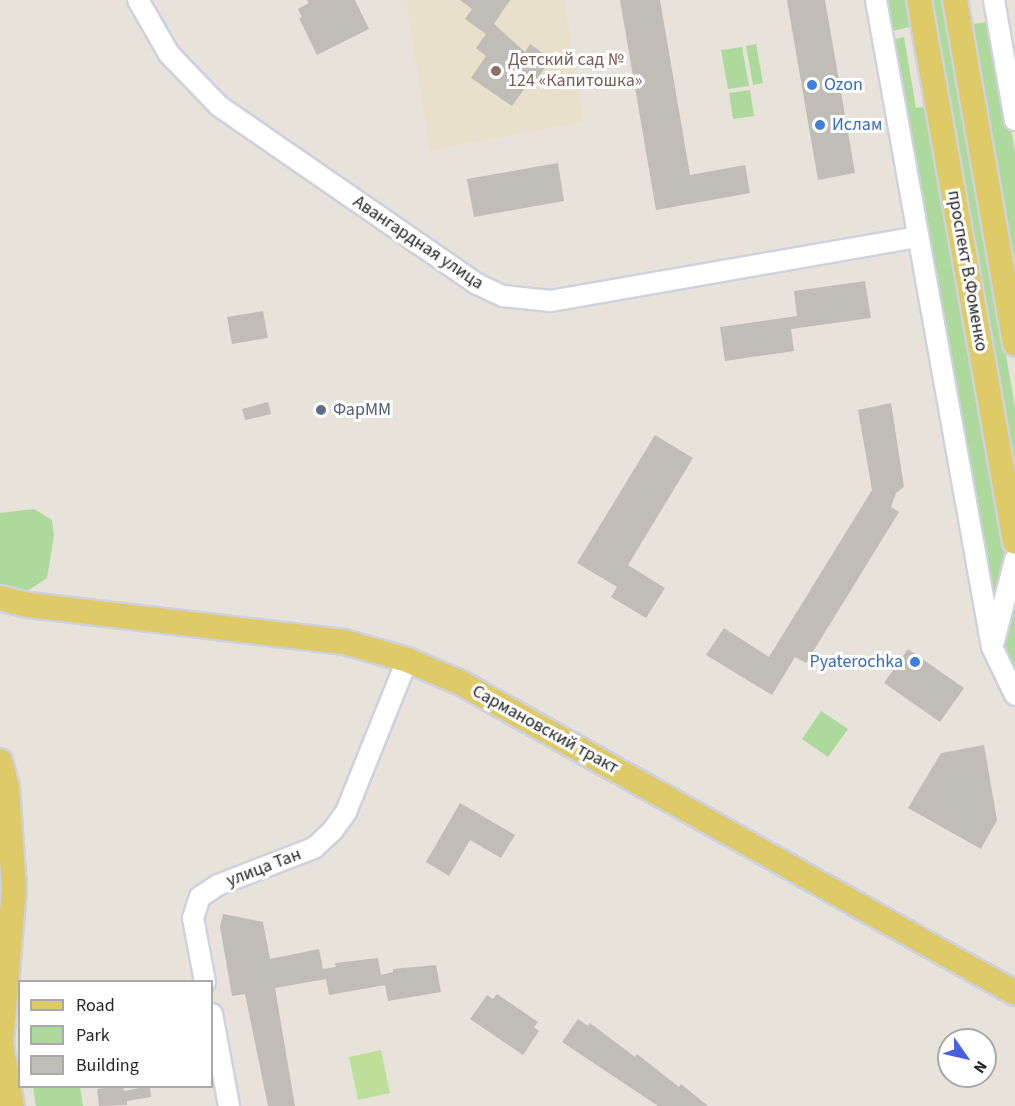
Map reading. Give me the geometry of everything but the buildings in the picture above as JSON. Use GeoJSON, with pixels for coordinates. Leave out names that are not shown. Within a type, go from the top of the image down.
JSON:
{"type":"FeatureCollection","features":[{"type":"Feature","properties":{"kind":"main road","name":"проспект В.Фоменко"},"geometry":{"type":"LineString","coordinates":[[919,0],[1015,542]]}},
{"type":"Feature","properties":{"kind":"main road","name":"проспект В.Фоменко"},"geometry":{"type":"LineString","coordinates":[[954,0],[1015,344]]}},
{"type":"Feature","properties":{"kind":"main road","name":"Сармановский тракт"},"geometry":{"type":"LineString","coordinates":[[0,598],[29,605],[344,642],[407,660],[461,683],[1015,993]]}},
{"type":"Feature","properties":{"kind":"main road","name":"Сармановский тракт"},"geometry":{"type":"LineString","coordinates":[[0,614],[11,607],[29,605]]}},
{"type":"Feature","properties":{"kind":"main road"},"geometry":{"type":"LineString","coordinates":[[0,761],[7,788],[14,889],[1,1042],[12,1106]]}},
{"type":"Feature","properties":{"kind":"main road"},"geometry":{"type":"LineString","coordinates":[[0,812],[7,788]]}},
{"type":"Feature","properties":{"kind":"street","name":"Авангардная улица"},"geometry":{"type":"LineString","coordinates":[[138,0],[169,54],[219,106],[477,284],[503,296],[551,301],[916,237]]}},
{"type":"Feature","properties":{"kind":"street"},"geometry":{"type":"LineString","coordinates":[[876,0],[916,237],[992,647],[1015,695]]}},
{"type":"Feature","properties":{"kind":"street"},"geometry":{"type":"LineString","coordinates":[[994,0],[1015,120]]}},
{"type":"Feature","properties":{"kind":"street"},"geometry":{"type":"LineString","coordinates":[[992,647],[1015,560]]}},
{"type":"Feature","properties":{"kind":"street","name":"улица Тан"},"geometry":{"type":"LineString","coordinates":[[205,980],[193,918],[200,897],[218,885],[314,848],[333,830],[346,812],[407,660]]}},
{"type":"Feature","properties":{"kind":"street"},"geometry":{"type":"LineString","coordinates":[[213,1019],[230,1106]]}},
{"type":"Feature","properties":{"kind":"shaded area","name":"Детский сад № 124 «Капитошка»"},"geometry":{"type":"Polygon","coordinates":[[[406,0],[564,0],[584,122],[430,150],[406,0]]]}},
{"type":"Feature","properties":{"kind":"green space"},"geometry":{"type":"Polygon","coordinates":[[[887,0],[912,0],[909,27],[893,31],[887,0]]]}},
{"type":"Feature","properties":{"kind":"green space"},"geometry":{"type":"Polygon","coordinates":[[[928,0],[946,0],[1015,408],[1015,513],[928,0]]]}},
{"type":"Feature","properties":{"kind":"green space"},"geometry":{"type":"Polygon","coordinates":[[[992,21],[1015,152],[1015,295],[974,65],[973,24],[992,21]]]}},
{"type":"Feature","properties":{"kind":"green space"},"geometry":{"type":"Polygon","coordinates":[[[904,37],[916,108],[923,107],[937,148],[1015,581],[1015,672],[1000,631],[905,121],[895,39],[904,37]]]}},
{"type":"Feature","properties":{"kind":"green space"},"geometry":{"type":"Polygon","coordinates":[[[756,44],[763,83],[753,85],[746,46],[756,44]]]}},
{"type":"Feature","properties":{"kind":"green space"},"geometry":{"type":"Polygon","coordinates":[[[742,47],[749,86],[728,89],[721,50],[742,47]]]}},
{"type":"Feature","properties":{"kind":"green space"},"geometry":{"type":"Polygon","coordinates":[[[750,90],[754,116],[733,119],[729,93],[750,90]]]}},
{"type":"Feature","properties":{"kind":"green space"},"geometry":{"type":"Polygon","coordinates":[[[34,509],[52,520],[54,536],[47,578],[26,592],[0,589],[0,513],[34,509]]]}},
{"type":"Feature","properties":{"kind":"green space"},"geometry":{"type":"Polygon","coordinates":[[[821,711],[848,729],[828,757],[802,739],[821,711]]]}},
{"type":"Feature","properties":{"kind":"green space"},"geometry":{"type":"Polygon","coordinates":[[[381,1050],[390,1093],[358,1100],[349,1057],[381,1050]]]}},
{"type":"Feature","properties":{"kind":"green space"},"geometry":{"type":"Polygon","coordinates":[[[33,1088],[80,1088],[83,1106],[36,1106],[33,1088]]]}},
{"type":"Feature","properties":{"kind":"place","name":"Детский сад № 124 «Капитошка»"},"geometry":{"type":"Point","coordinates":[496,71]}},
{"type":"Feature","properties":{"kind":"place","name":"Ozon"},"geometry":{"type":"Point","coordinates":[812,85]}},
{"type":"Feature","properties":{"kind":"place","name":"Ислам"},"geometry":{"type":"Point","coordinates":[820,125]}},
{"type":"Feature","properties":{"kind":"place","name":"ФарММ"},"geometry":{"type":"Point","coordinates":[321,410]}},
{"type":"Feature","properties":{"kind":"place","name":"Pyaterochka"},"geometry":{"type":"Point","coordinates":[915,662]}}]}
